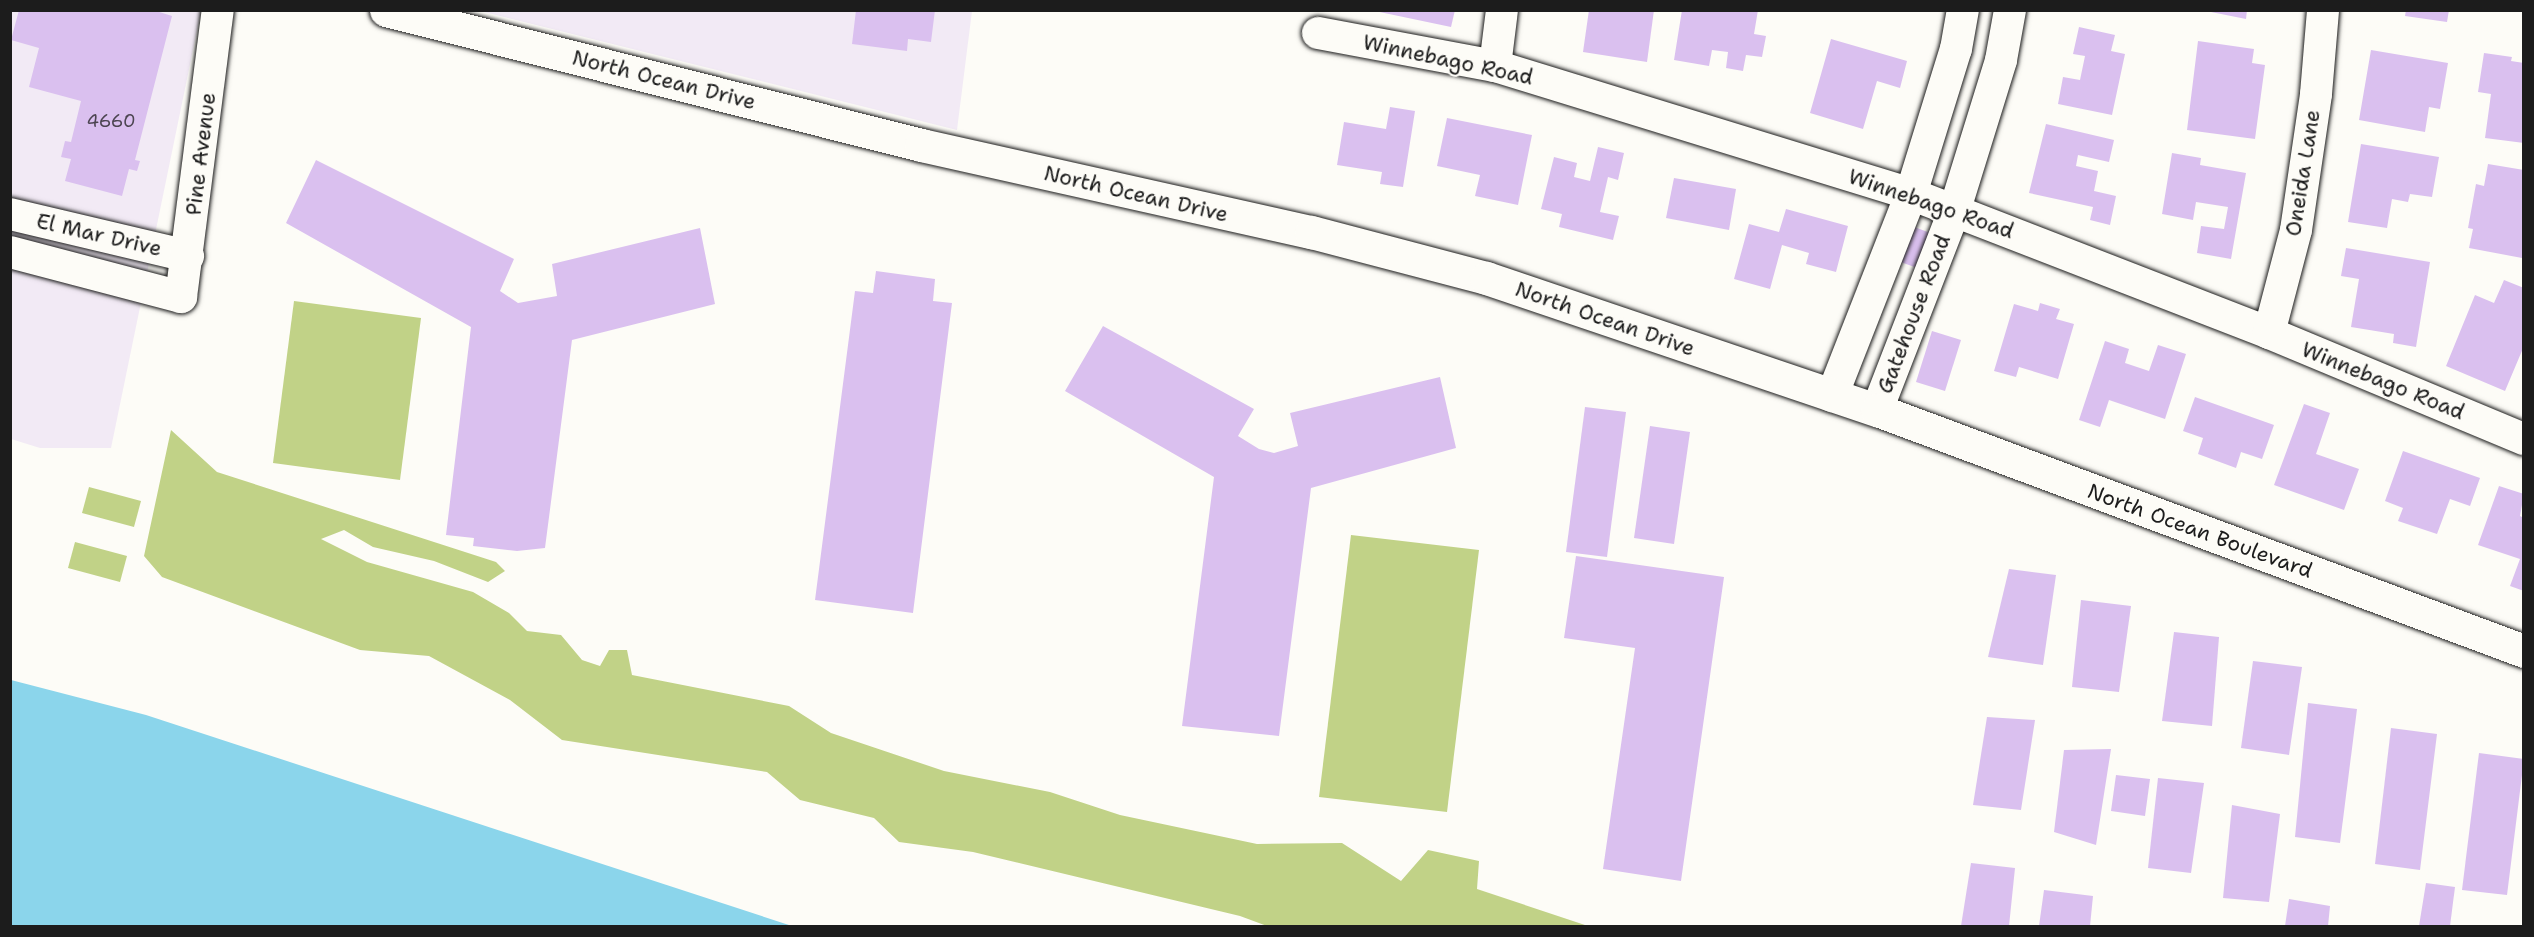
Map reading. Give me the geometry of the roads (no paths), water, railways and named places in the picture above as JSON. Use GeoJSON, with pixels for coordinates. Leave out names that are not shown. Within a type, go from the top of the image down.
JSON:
{"type":"FeatureCollection","features":[{"type":"Feature","properties":{"kind":"main road","name":"North Ocean Drive"},"geometry":{"type":"LineString","coordinates":[[386,10],[921,145],[1311,232],[1486,278],[1876,410]]}},
{"type":"Feature","properties":{"kind":"main road","name":"North Ocean Boulevard"},"geometry":{"type":"LineString","coordinates":[[1876,410],[2523,651]]}},
{"type":"Feature","properties":{"kind":"street","name":"Pine Avenue"},"geometry":{"type":"LineString","coordinates":[[181,297],[218,10]]}},
{"type":"Feature","properties":{"kind":"street"},"geometry":{"type":"LineString","coordinates":[[1495,66],[1502,10]]}},
{"type":"Feature","properties":{"kind":"street"},"geometry":{"type":"LineString","coordinates":[[1832,396],[1911,194],[1956,49],[1963,10]]}},
{"type":"Feature","properties":{"kind":"street","name":"Gatehouse Road"},"geometry":{"type":"LineString","coordinates":[[1876,410],[1955,209],[2001,60],[2010,10]]}},
{"type":"Feature","properties":{"kind":"street","name":"Oneida Lane"},"geometry":{"type":"LineString","coordinates":[[2269,333],[2296,230],[2316,94],[2323,10]]}},
{"type":"Feature","properties":{"kind":"street","name":"Winnebago Road"},"geometry":{"type":"LineString","coordinates":[[1317,33],[1495,66],[1911,194],[1955,209],[2269,333],[2523,439]]}},
{"type":"Feature","properties":{"kind":"street","name":"El Mar Drive"},"geometry":{"type":"LineString","coordinates":[[10,214],[188,256]]}},
{"type":"Feature","properties":{"kind":"street","name":"El Mar Drive"},"geometry":{"type":"LineString","coordinates":[[10,252],[181,297]]}},
{"type":"Feature","properties":{"kind":"water"},"geometry":{"type":"Polygon","coordinates":[[[11,680],[146,715],[792,926],[11,926],[11,680]]]}}]}
